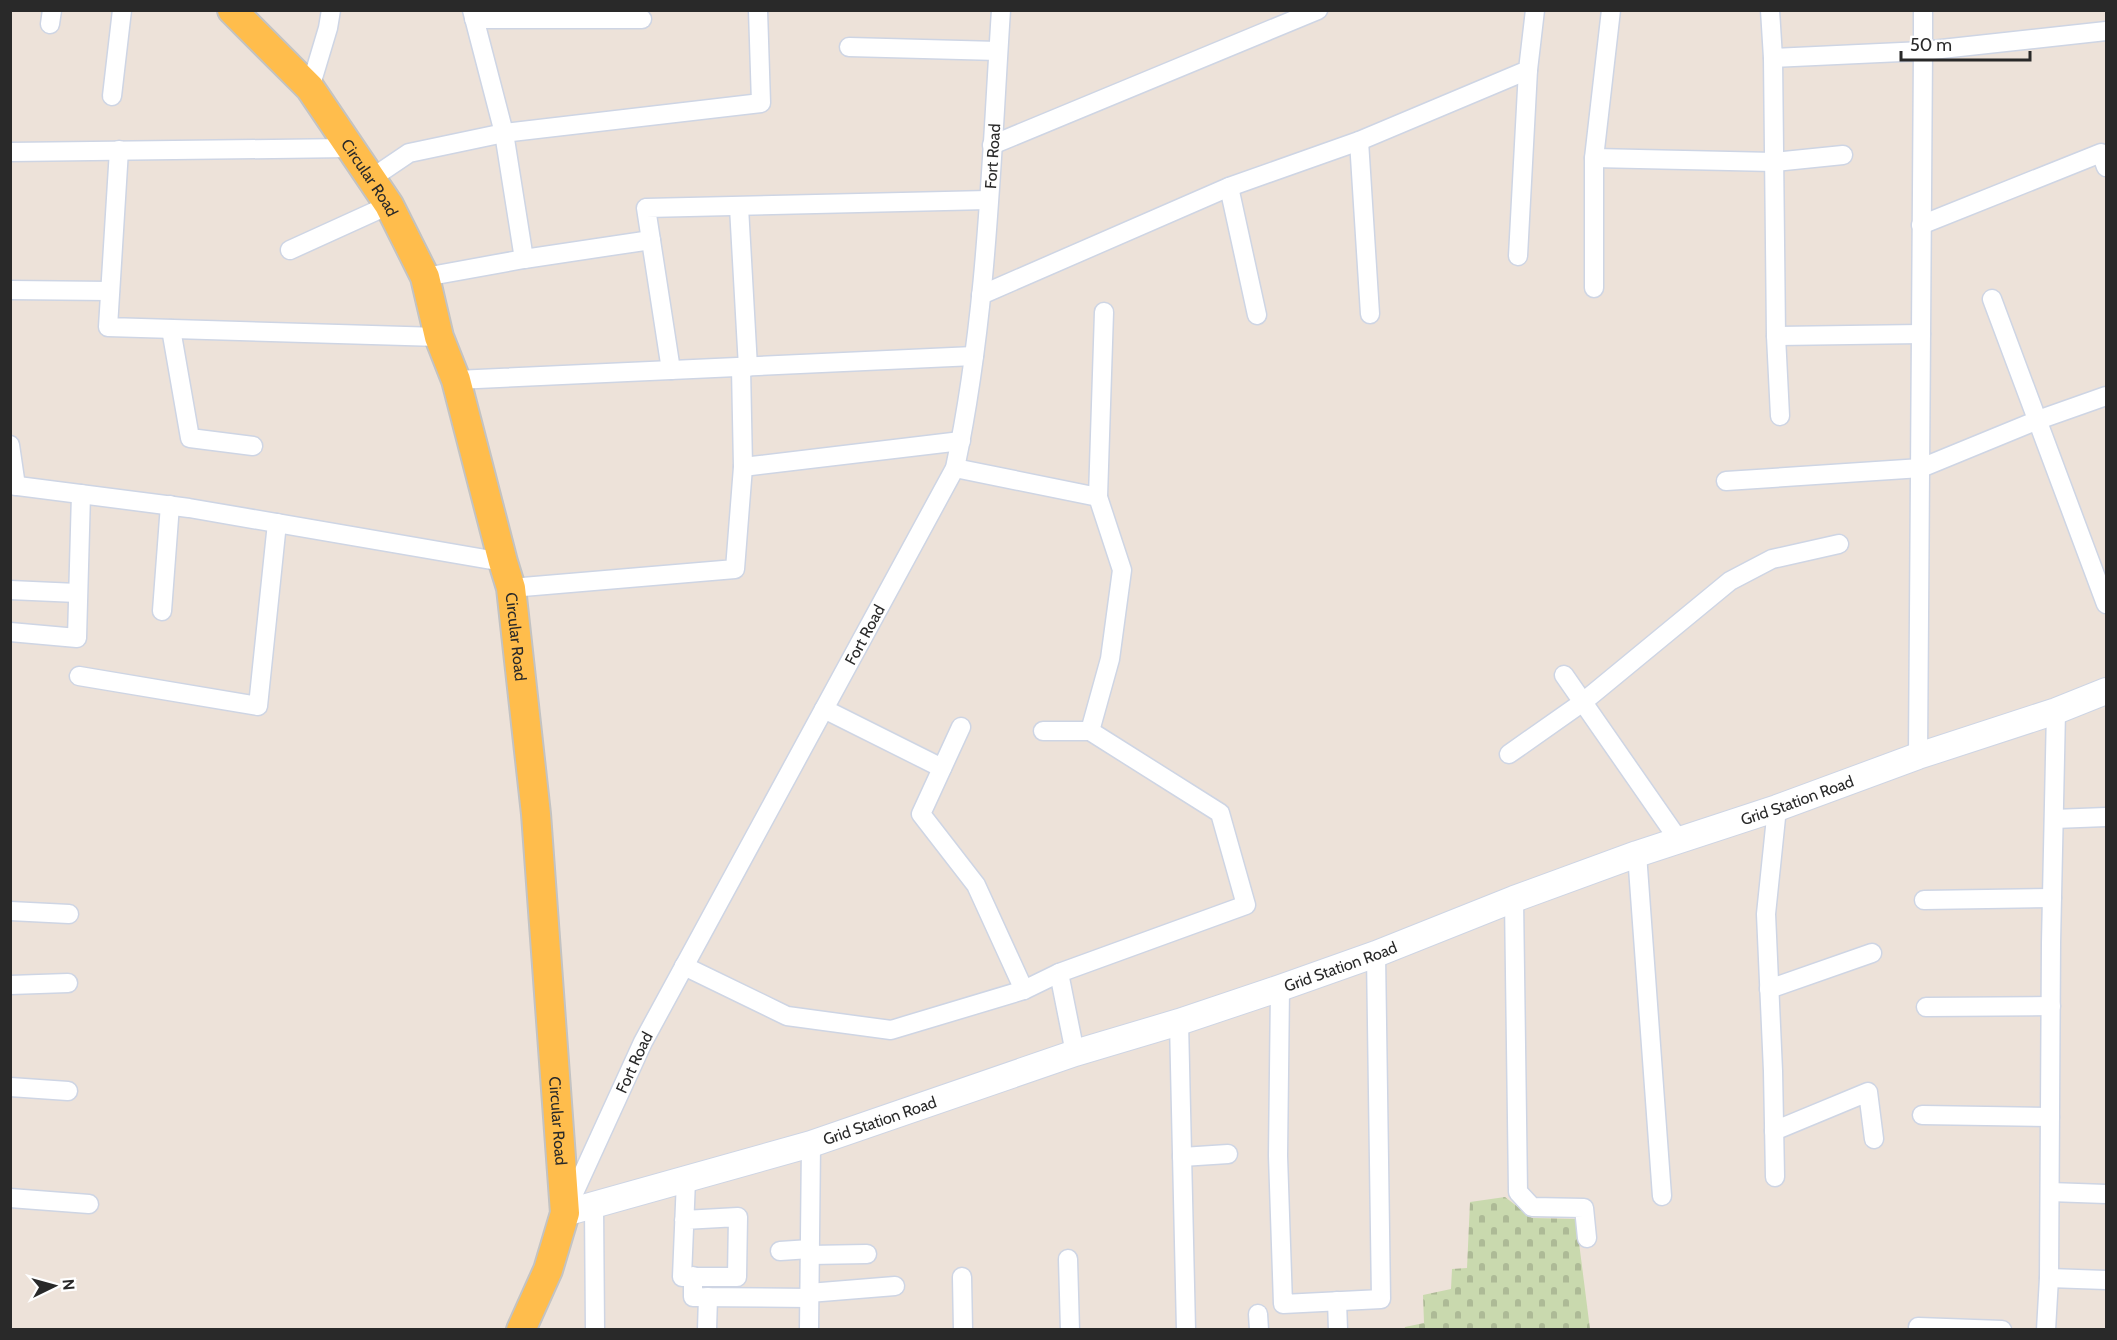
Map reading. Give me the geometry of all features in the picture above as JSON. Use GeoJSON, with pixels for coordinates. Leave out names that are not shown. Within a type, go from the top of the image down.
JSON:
{"type":"FeatureCollection","features":[{"type":"Feature","properties":{"kind":"main road","name":"Circular Road"},"geometry":{"type":"LineString","coordinates":[[232,10],[310,88],[389,205],[425,277],[439,337],[456,380],[507,575],[536,814],[565,1213],[548,1270],[521,1329]]}},
{"type":"Feature","properties":{"kind":"main road","name":"Grid Station Road"},"geometry":{"type":"LineString","coordinates":[[565,1213],[811,1144],[1075,1053],[1179,1022],[1280,988],[1376,954],[1636,854],[1777,808],[1918,756],[2056,711],[2106,690]]}},
{"type":"Feature","properties":{"kind":"street"},"geometry":{"type":"LineString","coordinates":[[112,96],[122,10]]}},
{"type":"Feature","properties":{"kind":"street"},"geometry":{"type":"LineString","coordinates":[[310,88],[331,10]]}},
{"type":"Feature","properties":{"kind":"street"},"geometry":{"type":"LineString","coordinates":[[372,178],[408,153],[504,133],[761,104],[758,10]]}},
{"type":"Feature","properties":{"kind":"street","name":"Fort Road"},"geometry":{"type":"LineString","coordinates":[[565,1213],[643,1042],[955,468],[974,356],[981,295],[1001,10]]}},
{"type":"Feature","properties":{"kind":"street"},"geometry":{"type":"LineString","coordinates":[[992,145],[1318,10]]}},
{"type":"Feature","properties":{"kind":"street"},"geometry":{"type":"LineString","coordinates":[[1518,256],[1528,70],[1535,10]]}},
{"type":"Feature","properties":{"kind":"street"},"geometry":{"type":"LineString","coordinates":[[1594,288],[1594,158],[1611,10]]}},
{"type":"Feature","properties":{"kind":"street"},"geometry":{"type":"LineString","coordinates":[[1770,10],[1773,58],[1776,336],[1780,416]]}},
{"type":"Feature","properties":{"kind":"street"},"geometry":{"type":"LineString","coordinates":[[1918,756],[1923,10]]}},
{"type":"Feature","properties":{"kind":"street"},"geometry":{"type":"LineString","coordinates":[[524,259],[504,133],[473,15],[642,19]]}},
{"type":"Feature","properties":{"kind":"street"},"geometry":{"type":"LineString","coordinates":[[1773,58],[1923,51],[2106,31]]}},
{"type":"Feature","properties":{"kind":"street"},"geometry":{"type":"LineString","coordinates":[[849,47],[998,51]]}},
{"type":"Feature","properties":{"kind":"street"},"geometry":{"type":"LineString","coordinates":[[981,295],[1229,187],[1359,141],[1528,70]]}},
{"type":"Feature","properties":{"kind":"street"},"geometry":{"type":"LineString","coordinates":[[1359,141],[1370,314]]}},
{"type":"Feature","properties":{"kind":"street"},"geometry":{"type":"LineString","coordinates":[[10,152],[350,148]]}},
{"type":"Feature","properties":{"kind":"street"},"geometry":{"type":"LineString","coordinates":[[119,150],[108,327],[439,337]]}},
{"type":"Feature","properties":{"kind":"street"},"geometry":{"type":"LineString","coordinates":[[1921,225],[2101,153],[2106,167]]}},
{"type":"Feature","properties":{"kind":"street"},"geometry":{"type":"LineString","coordinates":[[1594,158],[1774,162],[1843,155]]}},
{"type":"Feature","properties":{"kind":"street"},"geometry":{"type":"LineString","coordinates":[[1229,187],[1257,315]]}},
{"type":"Feature","properties":{"kind":"street"},"geometry":{"type":"LineString","coordinates":[[671,370],[646,208],[988,200]]}},
{"type":"Feature","properties":{"kind":"street"},"geometry":{"type":"LineString","coordinates":[[290,250],[389,205]]}},
{"type":"Feature","properties":{"kind":"street"},"geometry":{"type":"LineString","coordinates":[[10,445],[13,486],[170,506],[277,523],[507,575],[735,569],[743,467],[745,367],[739,207]]}},
{"type":"Feature","properties":{"kind":"street"},"geometry":{"type":"LineString","coordinates":[[425,277],[651,240]]}},
{"type":"Feature","properties":{"kind":"street"},"geometry":{"type":"LineString","coordinates":[[10,290],[110,291]]}},
{"type":"Feature","properties":{"kind":"street"},"geometry":{"type":"LineString","coordinates":[[1992,299],[2106,604]]}},
{"type":"Feature","properties":{"kind":"street"},"geometry":{"type":"LineString","coordinates":[[1090,731],[1110,659],[1122,570],[1098,497],[1104,312]]}},
{"type":"Feature","properties":{"kind":"street"},"geometry":{"type":"LineString","coordinates":[[171,329],[190,438],[254,446]]}},
{"type":"Feature","properties":{"kind":"street"},"geometry":{"type":"LineString","coordinates":[[1776,336],[1921,334]]}},
{"type":"Feature","properties":{"kind":"street"},"geometry":{"type":"LineString","coordinates":[[456,380],[974,356]]}},
{"type":"Feature","properties":{"kind":"street"},"geometry":{"type":"LineString","coordinates":[[1726,481],[1921,468],[2038,420],[2106,396]]}},
{"type":"Feature","properties":{"kind":"street"},"geometry":{"type":"LineString","coordinates":[[743,467],[961,441]]}},
{"type":"Feature","properties":{"kind":"street"},"geometry":{"type":"LineString","coordinates":[[955,468],[1098,497]]}},
{"type":"Feature","properties":{"kind":"street"},"geometry":{"type":"LineString","coordinates":[[10,632],[77,638],[81,494]]}},
{"type":"Feature","properties":{"kind":"street"},"geometry":{"type":"LineString","coordinates":[[162,611],[170,506]]}},
{"type":"Feature","properties":{"kind":"street"},"geometry":{"type":"LineString","coordinates":[[79,676],[258,706],[277,523]]}},
{"type":"Feature","properties":{"kind":"street"},"geometry":{"type":"LineString","coordinates":[[1509,754],[1582,702],[1730,581],[1772,559],[1839,544]]}},
{"type":"Feature","properties":{"kind":"street"},"geometry":{"type":"LineString","coordinates":[[10,590],[77,593]]}},
{"type":"Feature","properties":{"kind":"street"},"geometry":{"type":"LineString","coordinates":[[1564,675],[1678,839]]}},
{"type":"Feature","properties":{"kind":"street"},"geometry":{"type":"LineString","coordinates":[[824,709],[942,768]]}},
{"type":"Feature","properties":{"kind":"street"},"geometry":{"type":"LineString","coordinates":[[2046,1329],[2049,1278],[2056,711]]}},
{"type":"Feature","properties":{"kind":"street"},"geometry":{"type":"LineString","coordinates":[[961,727],[921,814],[976,885],[1024,990]]}},
{"type":"Feature","properties":{"kind":"street"},"geometry":{"type":"LineString","coordinates":[[684,966],[787,1016],[891,1030],[1024,990],[1059,973],[1246,905],[1220,813],[1090,731],[1043,731]]}},
{"type":"Feature","properties":{"kind":"street"},"geometry":{"type":"LineString","coordinates":[[1775,1176],[1766,914],[1777,808]]}},
{"type":"Feature","properties":{"kind":"street"},"geometry":{"type":"LineString","coordinates":[[2054,819],[2106,817]]}},
{"type":"Feature","properties":{"kind":"street"},"geometry":{"type":"LineString","coordinates":[[1636,854],[1662,1196]]}},
{"type":"Feature","properties":{"kind":"street"},"geometry":{"type":"LineString","coordinates":[[1924,900],[2052,898]]}},
{"type":"Feature","properties":{"kind":"street"},"geometry":{"type":"LineString","coordinates":[[1514,899],[1518,1192],[1532,1207],[1584,1208],[1587,1238]]}},
{"type":"Feature","properties":{"kind":"street"},"geometry":{"type":"LineString","coordinates":[[10,911],[69,914]]}},
{"type":"Feature","properties":{"kind":"street"},"geometry":{"type":"LineString","coordinates":[[1769,989],[1872,953]]}},
{"type":"Feature","properties":{"kind":"street"},"geometry":{"type":"LineString","coordinates":[[1280,988],[1278,1156],[1283,1304],[1381,1299],[1376,954]]}},
{"type":"Feature","properties":{"kind":"street"},"geometry":{"type":"LineString","coordinates":[[1059,973],[1075,1053]]}},
{"type":"Feature","properties":{"kind":"street"},"geometry":{"type":"LineString","coordinates":[[10,985],[68,983]]}},
{"type":"Feature","properties":{"kind":"street"},"geometry":{"type":"LineString","coordinates":[[1926,1007],[2051,1006]]}},
{"type":"Feature","properties":{"kind":"street"},"geometry":{"type":"LineString","coordinates":[[1179,1022],[1186,1329]]}},
{"type":"Feature","properties":{"kind":"street"},"geometry":{"type":"LineString","coordinates":[[10,1088],[68,1090]]}},
{"type":"Feature","properties":{"kind":"street"},"geometry":{"type":"LineString","coordinates":[[1774,1131],[1868,1092],[1874,1139]]}},
{"type":"Feature","properties":{"kind":"street"},"geometry":{"type":"LineString","coordinates":[[1922,1115],[2050,1117]]}},
{"type":"Feature","properties":{"kind":"street"},"geometry":{"type":"LineString","coordinates":[[809,1329],[811,1144]]}},
{"type":"Feature","properties":{"kind":"street"},"geometry":{"type":"LineString","coordinates":[[1182,1157],[1228,1154]]}},
{"type":"Feature","properties":{"kind":"street"},"geometry":{"type":"LineString","coordinates":[[684,1220],[738,1217],[737,1277],[682,1276],[684,1220],[686,1180]]}},
{"type":"Feature","properties":{"kind":"street"},"geometry":{"type":"LineString","coordinates":[[2050,1192],[2106,1194]]}},
{"type":"Feature","properties":{"kind":"street"},"geometry":{"type":"LineString","coordinates":[[10,1198],[89,1204]]}},
{"type":"Feature","properties":{"kind":"street"},"geometry":{"type":"LineString","coordinates":[[594,1206],[595,1329]]}},
{"type":"Feature","properties":{"kind":"street"},"geometry":{"type":"LineString","coordinates":[[780,1251],[867,1254]]}},
{"type":"Feature","properties":{"kind":"street"},"geometry":{"type":"LineString","coordinates":[[1068,1259],[1070,1329]]}},
{"type":"Feature","properties":{"kind":"street"},"geometry":{"type":"LineString","coordinates":[[693,1276],[693,1297],[809,1296],[895,1286]]}},
{"type":"Feature","properties":{"kind":"street"},"geometry":{"type":"LineString","coordinates":[[962,1277],[963,1329]]}},
{"type":"Feature","properties":{"kind":"street"},"geometry":{"type":"LineString","coordinates":[[2049,1278],[2106,1280]]}},
{"type":"Feature","properties":{"kind":"street"},"geometry":{"type":"LineString","coordinates":[[707,1329],[708,1297]]}},
{"type":"Feature","properties":{"kind":"street"},"geometry":{"type":"LineString","coordinates":[[1337,1301],[1338,1329]]}},
{"type":"Feature","properties":{"kind":"street"},"geometry":{"type":"LineString","coordinates":[[1918,1327],[2002,1329]]}},
{"type":"Feature","properties":{"kind":"green space"},"geometry":{"type":"Polygon","coordinates":[[[1505,1197],[1532,1218],[1576,1219],[1590,1329],[1404,1330],[1405,1327],[1424,1323],[1423,1295],[1451,1289],[1452,1269],[1467,1268],[1470,1202],[1505,1197]]]}}]}
